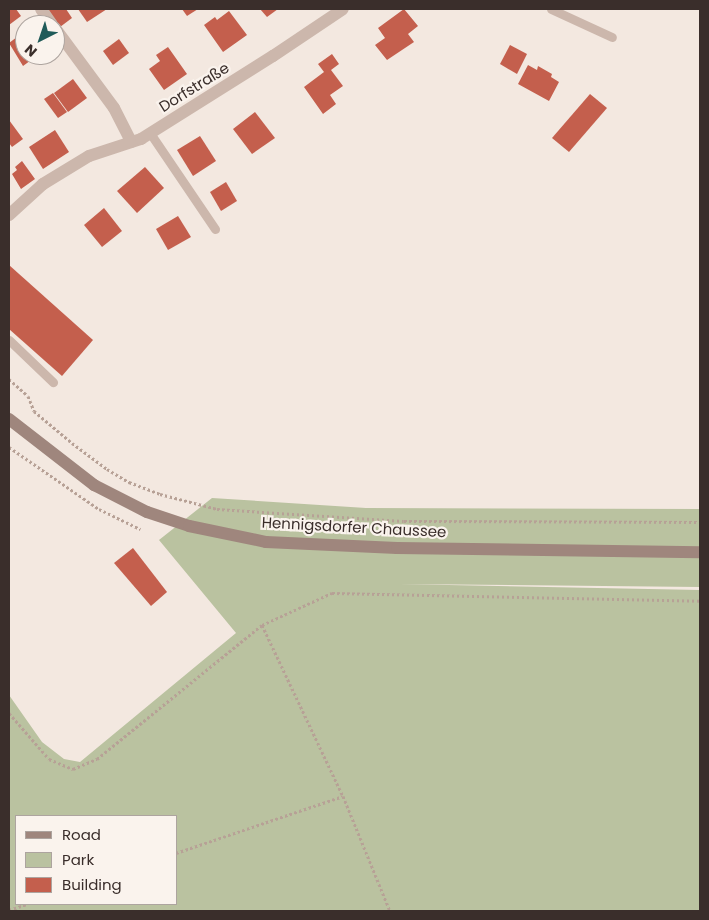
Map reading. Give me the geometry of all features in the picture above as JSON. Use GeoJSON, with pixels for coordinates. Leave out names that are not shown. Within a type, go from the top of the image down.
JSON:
{"type":"FeatureCollection","features":[{"type":"Feature","properties":{"kind":"main road","name":"Hennigsdorfer Chaussee"},"geometry":{"type":"LineString","coordinates":[[9,419],[94,485],[147,512],[189,526],[266,542],[397,548],[700,552]]}},
{"type":"Feature","properties":{"kind":"street","name":"Dorfstraße"},"geometry":{"type":"LineString","coordinates":[[9,215],[43,184],[89,156],[131,142],[150,133],[273,56],[343,9]]}},
{"type":"Feature","properties":{"kind":"street"},"geometry":{"type":"LineString","coordinates":[[65,42],[114,108],[131,142]]}},
{"type":"Feature","properties":{"kind":"lane"},"geometry":{"type":"LineString","coordinates":[[551,9],[612,37]]}},
{"type":"Feature","properties":{"kind":"lane"},"geometry":{"type":"LineString","coordinates":[[150,133],[215,229]]}},
{"type":"Feature","properties":{"kind":"lane"},"geometry":{"type":"LineString","coordinates":[[9,340],[53,382]]}},
{"type":"Feature","properties":{"kind":"path"},"geometry":{"type":"LineString","coordinates":[[9,379],[28,396],[34,411],[106,469],[129,482],[202,506],[218,509],[404,521],[700,522]]}},
{"type":"Feature","properties":{"kind":"path"},"geometry":{"type":"LineString","coordinates":[[9,447],[99,509],[140,529]]}},
{"type":"Feature","properties":{"kind":"path"},"geometry":{"type":"LineString","coordinates":[[9,713],[49,758],[73,769],[97,758],[262,625],[332,593],[700,601]]}},
{"type":"Feature","properties":{"kind":"path"},"geometry":{"type":"LineString","coordinates":[[262,625],[343,796],[390,911]]}},
{"type":"Feature","properties":{"kind":"path"},"geometry":{"type":"LineString","coordinates":[[178,852],[343,796]]}},
{"type":"Feature","properties":{"kind":"path"},"geometry":{"type":"LineString","coordinates":[[9,910],[24,905]]}},
{"type":"Feature","properties":{"kind":"green space"},"geometry":{"type":"Polygon","coordinates":[[[212,498],[366,508],[700,509],[700,587],[399,584],[700,590],[700,911],[9,911],[9,695],[42,742],[64,759],[80,762],[236,633],[159,540],[212,498]]]}},
{"type":"Feature","properties":{"kind":"building"},"geometry":{"type":"Polygon","coordinates":[[[9,9],[16,9],[20,15],[15,15],[15,20],[9,25],[9,9]]]}},
{"type":"Feature","properties":{"kind":"building"},"geometry":{"type":"Polygon","coordinates":[[[47,9],[66,9],[72,18],[65,23],[65,15],[51,15],[47,9]]]}},
{"type":"Feature","properties":{"kind":"building"},"geometry":{"type":"Polygon","coordinates":[[[78,9],[107,9],[87,22],[78,9]]]}},
{"type":"Feature","properties":{"kind":"building"},"geometry":{"type":"Polygon","coordinates":[[[182,9],[198,9],[187,16],[182,9]]]}},
{"type":"Feature","properties":{"kind":"building"},"geometry":{"type":"Polygon","coordinates":[[[260,9],[278,9],[267,17],[260,9]]]}},
{"type":"Feature","properties":{"kind":"building"},"geometry":{"type":"Polygon","coordinates":[[[404,9],[418,26],[408,34],[414,42],[387,60],[375,45],[385,38],[378,28],[404,9]]]}},
{"type":"Feature","properties":{"kind":"building"},"geometry":{"type":"Polygon","coordinates":[[[229,11],[247,35],[223,52],[204,25],[215,17],[217,20],[229,11]]]}},
{"type":"Feature","properties":{"kind":"building"},"geometry":{"type":"Polygon","coordinates":[[[15,38],[15,53],[9,43],[15,38]]]}},
{"type":"Feature","properties":{"kind":"building"},"geometry":{"type":"Polygon","coordinates":[[[119,39],[129,53],[113,65],[103,51],[119,39]]]}},
{"type":"Feature","properties":{"kind":"building"},"geometry":{"type":"Polygon","coordinates":[[[510,45],[527,54],[517,74],[500,64],[510,45]]]}},
{"type":"Feature","properties":{"kind":"building"},"geometry":{"type":"Polygon","coordinates":[[[168,47],[187,74],[164,90],[149,69],[160,61],[156,55],[168,47]]]}},
{"type":"Feature","properties":{"kind":"building"},"geometry":{"type":"Polygon","coordinates":[[[332,54],[339,64],[331,70],[343,86],[330,95],[336,104],[323,114],[304,87],[324,72],[318,64],[332,54]]]}},
{"type":"Feature","properties":{"kind":"building"},"geometry":{"type":"Polygon","coordinates":[[[528,65],[537,70],[538,66],[552,74],[551,77],[559,82],[549,101],[518,84],[528,65]]]}},
{"type":"Feature","properties":{"kind":"building"},"geometry":{"type":"Polygon","coordinates":[[[73,79],[87,98],[68,112],[54,93],[73,79]]]}},
{"type":"Feature","properties":{"kind":"building"},"geometry":{"type":"Polygon","coordinates":[[[53,93],[67,112],[58,118],[44,99],[53,93]]]}},
{"type":"Feature","properties":{"kind":"building"},"geometry":{"type":"Polygon","coordinates":[[[590,94],[607,108],[569,152],[552,138],[590,94]]]}},
{"type":"Feature","properties":{"kind":"building"},"geometry":{"type":"Polygon","coordinates":[[[255,112],[275,138],[252,154],[233,129],[255,112]]]}},
{"type":"Feature","properties":{"kind":"building"},"geometry":{"type":"Polygon","coordinates":[[[9,120],[23,139],[12,147],[9,143],[9,120]]]}},
{"type":"Feature","properties":{"kind":"building"},"geometry":{"type":"Polygon","coordinates":[[[55,130],[69,152],[43,169],[29,147],[55,130]]]}},
{"type":"Feature","properties":{"kind":"building"},"geometry":{"type":"Polygon","coordinates":[[[200,136],[216,161],[193,176],[177,150],[200,136]]]}},
{"type":"Feature","properties":{"kind":"building"},"geometry":{"type":"Polygon","coordinates":[[[22,161],[35,179],[21,189],[12,174],[17,170],[15,167],[22,161]]]}},
{"type":"Feature","properties":{"kind":"building"},"geometry":{"type":"Polygon","coordinates":[[[145,167],[164,188],[137,213],[117,191],[145,167]]]}},
{"type":"Feature","properties":{"kind":"building"},"geometry":{"type":"Polygon","coordinates":[[[226,182],[237,201],[221,211],[210,192],[226,182]]]}},
{"type":"Feature","properties":{"kind":"building"},"geometry":{"type":"Polygon","coordinates":[[[104,208],[122,231],[102,247],[84,225],[104,208]]]}},
{"type":"Feature","properties":{"kind":"building"},"geometry":{"type":"Polygon","coordinates":[[[178,216],[191,237],[168,250],[156,229],[178,216]]]}},
{"type":"Feature","properties":{"kind":"building"},"geometry":{"type":"Polygon","coordinates":[[[9,265],[93,340],[62,376],[9,329],[9,265]]]}},
{"type":"Feature","properties":{"kind":"building"},"geometry":{"type":"Polygon","coordinates":[[[133,548],[167,592],[151,606],[114,563],[133,548]]]}}]}
